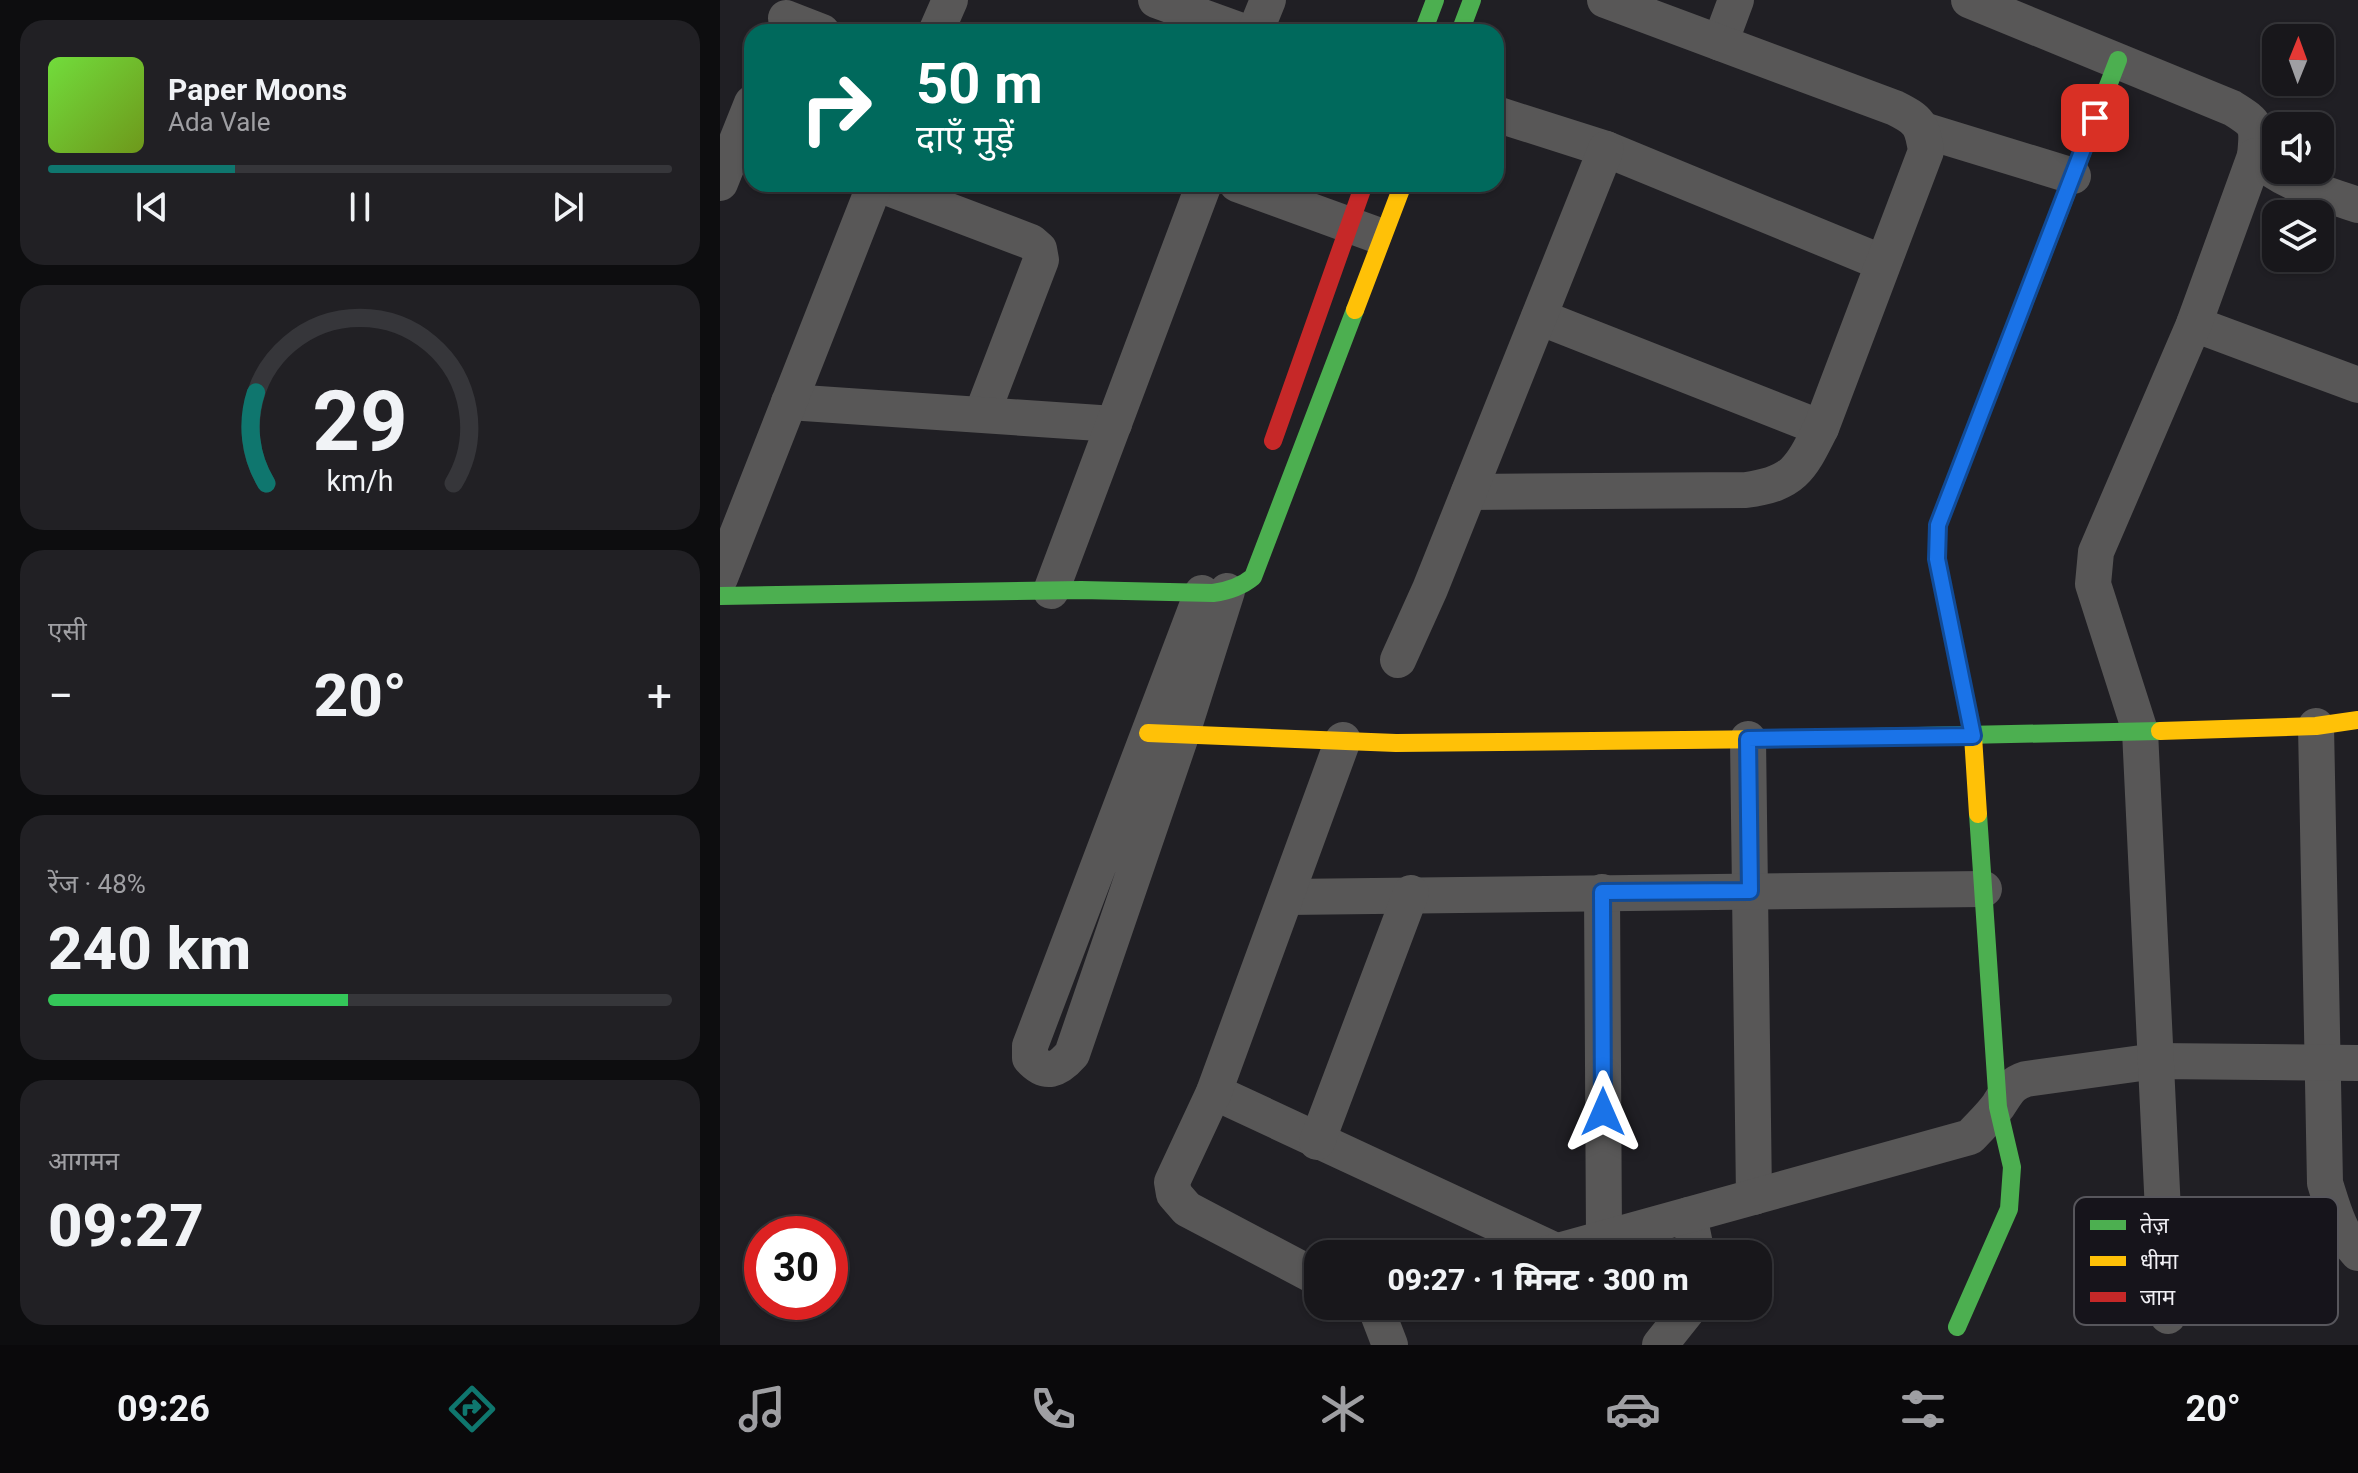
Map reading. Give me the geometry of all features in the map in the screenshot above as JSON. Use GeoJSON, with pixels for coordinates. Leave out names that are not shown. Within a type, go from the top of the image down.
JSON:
{"type":"FeatureCollection","features":[{"type":"Feature","properties":{"kind":"street"},"geometry":{"type":"LineString","coordinates":[[940,24],[950,0]]}},
{"type":"Feature","properties":{"kind":"street"},"geometry":{"type":"LineString","coordinates":[[1156,0],[1222,24]]}},
{"type":"Feature","properties":{"kind":"street"},"geometry":{"type":"LineString","coordinates":[[1258,24],[1268,0]]}},
{"type":"Feature","properties":{"kind":"street"},"geometry":{"type":"LineString","coordinates":[[1426,24],[1435,0]]}},
{"type":"Feature","properties":{"kind":"street"},"geometry":{"type":"LineString","coordinates":[[1463,24],[1472,0]]}},
{"type":"Feature","properties":{"kind":"street"},"geometry":{"type":"LineString","coordinates":[[1720,43],[1736,0]]}},
{"type":"Feature","properties":{"kind":"street"},"geometry":{"type":"LineString","coordinates":[[1969,0],[2232,108],[2252,120],[2258,130],[2255,156],[2194,324],[2096,552],[2093,567],[2093,584],[2140,731],[2162,1197]]}},
{"type":"Feature","properties":{"kind":"street"},"geometry":{"type":"LineString","coordinates":[[1469,492],[1746,490],[1769,487],[1789,479],[1802,466],[1821,428],[1926,151],[1923,130],[1914,118],[1895,108],[1610,1]]}},
{"type":"Feature","properties":{"kind":"street"},"geometry":{"type":"LineString","coordinates":[[1957,1327],[2009,1209],[2012,1167],[1998,1107],[1973,736],[1937,559],[1938,525],[2118,60]]}},
{"type":"Feature","properties":{"kind":"street"},"geometry":{"type":"LineString","coordinates":[[1504,117],[1606,149],[1883,263]]}},
{"type":"Feature","properties":{"kind":"street"},"geometry":{"type":"LineString","coordinates":[[720,183],[744,123]]}},
{"type":"Feature","properties":{"kind":"street"},"geometry":{"type":"LineString","coordinates":[[1923,130],[2073,176]]}},
{"type":"Feature","properties":{"kind":"street"},"geometry":{"type":"LineString","coordinates":[[1398,660],[1430,589],[1606,149]]}},
{"type":"Feature","properties":{"kind":"street"},"geometry":{"type":"LineString","coordinates":[[2255,156],[2288,181],[2358,205]]}},
{"type":"Feature","properties":{"kind":"street"},"geometry":{"type":"LineString","coordinates":[[720,578],[874,192]]}},
{"type":"Feature","properties":{"kind":"street"},"geometry":{"type":"LineString","coordinates":[[898,192],[1031,242],[1039,249],[1041,260],[982,414]]}},
{"type":"Feature","properties":{"kind":"street"},"geometry":{"type":"LineString","coordinates":[[1051,591],[1201,192]]}},
{"type":"Feature","properties":{"kind":"street"},"geometry":{"type":"LineString","coordinates":[[1259,192],[1366,231]]}},
{"type":"Feature","properties":{"kind":"street"},"geometry":{"type":"LineString","coordinates":[[720,596],[1051,591],[1246,583],[1253,577],[1366,231],[1364,192]]}},
{"type":"Feature","properties":{"kind":"street"},"geometry":{"type":"LineString","coordinates":[[1269,451],[1366,231],[1397,192]]}},
{"type":"Feature","properties":{"kind":"street"},"geometry":{"type":"LineString","coordinates":[[1539,317],[1821,428]]}},
{"type":"Feature","properties":{"kind":"street"},"geometry":{"type":"LineString","coordinates":[[2194,324],[2358,385]]}},
{"type":"Feature","properties":{"kind":"street"},"geometry":{"type":"LineString","coordinates":[[789,402],[1114,424]]}},
{"type":"Feature","properties":{"kind":"street"},"geometry":{"type":"LineString","coordinates":[[1165,734],[1072,1054],[1060,1067],[1048,1071],[1038,1067],[1030,1058],[1030,1046],[1165,734],[1219,585]]}},
{"type":"Feature","properties":{"kind":"street"},"geometry":{"type":"LineString","coordinates":[[1165,734],[1396,743],[1748,739],[2316,726],[2358,720]]}},
{"type":"Feature","properties":{"kind":"street"},"geometry":{"type":"LineString","coordinates":[[2316,726],[2325,1183],[2330,1197]]}},
{"type":"Feature","properties":{"kind":"street"},"geometry":{"type":"LineString","coordinates":[[1748,739],[1754,1197]]}},
{"type":"Feature","properties":{"kind":"street"},"geometry":{"type":"LineString","coordinates":[[1304,1271],[1187,1209],[1174,1194],[1172,1182],[1214,1092],[1343,740]]}},
{"type":"Feature","properties":{"kind":"street"},"geometry":{"type":"LineString","coordinates":[[1286,897],[1411,893],[1984,889]]}},
{"type":"Feature","properties":{"kind":"street"},"geometry":{"type":"LineString","coordinates":[[1602,892],[1604,1238]]}},
{"type":"Feature","properties":{"kind":"street"},"geometry":{"type":"LineString","coordinates":[[1317,1142],[1411,893]]}},
{"type":"Feature","properties":{"kind":"street"},"geometry":{"type":"LineString","coordinates":[[1597,1240],[1970,1137],[1998,1107],[2006,1090],[2026,1079],[2156,1061],[2358,1063]]}},
{"type":"Feature","properties":{"kind":"street"},"geometry":{"type":"LineString","coordinates":[[1214,1092],[1524,1240]]}},
{"type":"Feature","properties":{"kind":"street"},"geometry":{"type":"LineString","coordinates":[[1689,1215],[1694,1240]]}},
{"type":"Feature","properties":{"kind":"street"},"geometry":{"type":"LineString","coordinates":[[2338,1221],[2347,1241],[2358,1253]]}},
{"type":"Feature","properties":{"kind":"street"},"geometry":{"type":"LineString","coordinates":[[1380,1320],[1390,1345]]}},
{"type":"Feature","properties":{"kind":"street"},"geometry":{"type":"LineString","coordinates":[[1660,1345],[1680,1320]]}},
{"type":"Feature","properties":{"kind":"traffic: fast"},"geometry":{"type":"LineString","coordinates":[[1426,24],[1435,0]]}},
{"type":"Feature","properties":{"kind":"traffic: fast"},"geometry":{"type":"LineString","coordinates":[[1463,24],[1472,0]]}},
{"type":"Feature","properties":{"kind":"traffic: fast"},"geometry":{"type":"LineString","coordinates":[[1952,489],[2118,60]]}},
{"type":"Feature","properties":{"kind":"traffic: fast"},"geometry":{"type":"LineString","coordinates":[[720,596],[1081,590],[1213,593],[1239,586],[1253,577],[1355,310]]}},
{"type":"Feature","properties":{"kind":"traffic: fast"},"geometry":{"type":"LineString","coordinates":[[1775,739],[2160,731]]}},
{"type":"Feature","properties":{"kind":"traffic: fast"},"geometry":{"type":"LineString","coordinates":[[1957,1327],[2009,1209],[2012,1167],[1998,1107],[1978,814]]}},
{"type":"Feature","properties":{"kind":"traffic: slow"},"geometry":{"type":"LineString","coordinates":[[1355,310],[1400,192]]}},
{"type":"Feature","properties":{"kind":"traffic: slow"},"geometry":{"type":"LineString","coordinates":[[1952,489],[1938,525],[1937,559],[1973,736],[1978,814]]}},
{"type":"Feature","properties":{"kind":"traffic: slow"},"geometry":{"type":"LineString","coordinates":[[2160,731],[2316,726],[2358,720]]}},
{"type":"Feature","properties":{"kind":"traffic: slow"},"geometry":{"type":"LineString","coordinates":[[1148,733],[1396,743],[1775,739]]}},
{"type":"Feature","properties":{"kind":"traffic: jam"},"geometry":{"type":"LineString","coordinates":[[1273,441],[1361,192]]}},
{"type":"Feature","properties":{"kind":"route"},"geometry":{"type":"LineString","coordinates":[[1603,1112],[1602,892],[1750,891],[1748,739],[1973,736],[1937,559],[1938,525],[2095,118]]}}]}
